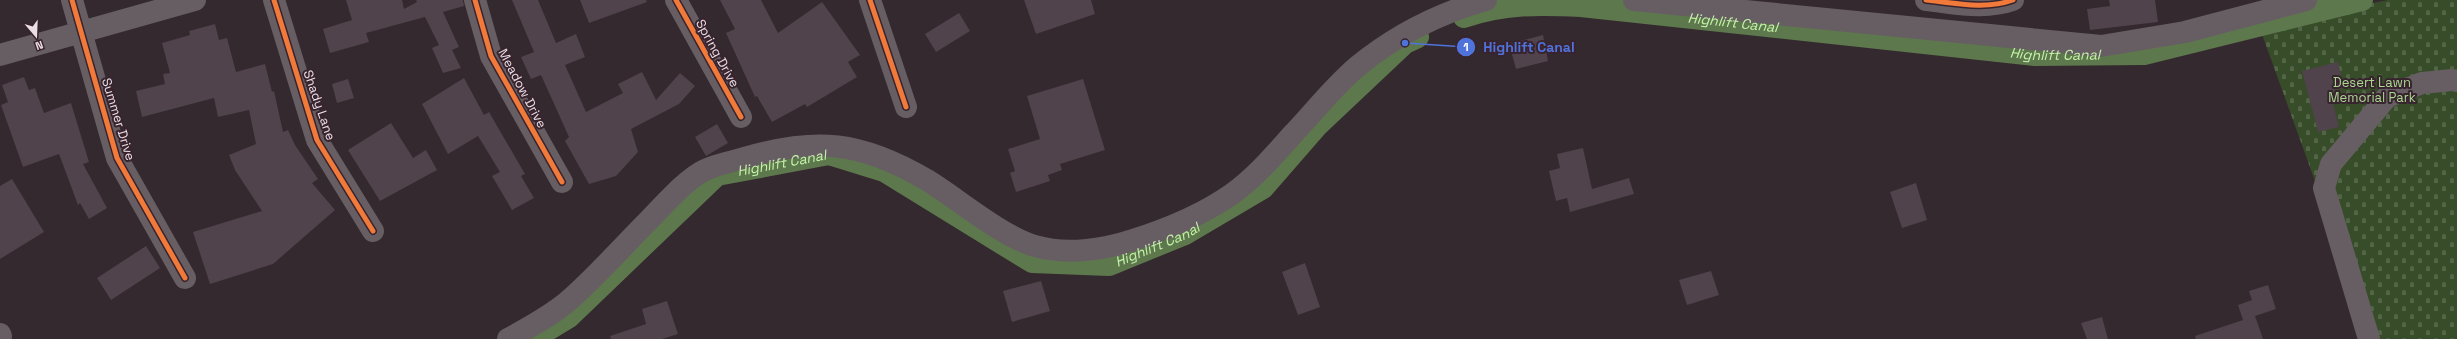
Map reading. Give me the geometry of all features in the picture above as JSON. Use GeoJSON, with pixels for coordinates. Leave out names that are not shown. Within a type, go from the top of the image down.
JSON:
{"type":"FeatureCollection","features":[{"type":"Feature","properties":{"kind":"street","name":"Summer Drive"},"geometry":{"type":"LineString","coordinates":[[72,0],[117,158],[185,278]]}},
{"type":"Feature","properties":{"kind":"street"},"geometry":{"type":"LineString","coordinates":[[0,54],[194,0]]}},
{"type":"Feature","properties":{"kind":"street","name":"Shady Lane"},"geometry":{"type":"LineString","coordinates":[[274,0],[317,140],[373,231]]}},
{"type":"Feature","properties":{"kind":"street","name":"Meadow Drive"},"geometry":{"type":"LineString","coordinates":[[475,0],[491,56],[562,182]]}},
{"type":"Feature","properties":{"kind":"street","name":"Spring Drive"},"geometry":{"type":"LineString","coordinates":[[676,0],[741,117]]}},
{"type":"Feature","properties":{"kind":"street"},"geometry":{"type":"LineString","coordinates":[[870,0],[906,107]]}},
{"type":"Feature","properties":{"kind":"street"},"geometry":{"type":"LineString","coordinates":[[508,339],[545,318],[567,302],[681,189],[703,170],[796,145],[830,144],[860,150],[898,166],[927,180],[1012,235],[1035,246],[1061,250],[1092,250],[1130,242],[1159,232],[1190,218],[1233,193],[1255,175],[1358,67],[1395,40],[1416,27],[1486,0]]}},
{"type":"Feature","properties":{"kind":"street"},"geometry":{"type":"LineString","coordinates":[[1634,0],[2101,46],[2185,32],[2306,0]]}},
{"type":"Feature","properties":{"kind":"street"},"geometry":{"type":"LineString","coordinates":[[1926,0],[1978,6],[1992,5],[2014,0]]}},
{"type":"Feature","properties":{"kind":"street"},"geometry":{"type":"LineString","coordinates":[[2369,339],[2324,188],[2331,164],[2387,96],[2422,83],[2452,80],[2457,81]]}},
{"type":"Feature","properties":{"kind":"green space","name":"Desert Lawn Memorial Park"},"geometry":{"type":"Polygon","coordinates":[[[2388,0],[2457,0],[2457,339],[2372,339],[2259,26],[2388,0]]]}},
{"type":"Feature","properties":{"kind":"building"},"geometry":{"type":"Polygon","coordinates":[[[346,0],[402,0],[404,9],[417,2],[416,0],[463,0],[464,6],[443,12],[459,47],[452,50],[461,68],[443,73],[432,48],[439,45],[425,17],[366,33],[369,42],[330,53],[323,29],[352,20],[346,0]]]}},
{"type":"Feature","properties":{"kind":"building"},"geometry":{"type":"Polygon","coordinates":[[[512,0],[538,0],[556,43],[576,34],[585,57],[565,65],[586,112],[623,93],[618,84],[642,72],[656,100],[680,73],[695,86],[679,104],[631,129],[638,152],[616,176],[589,184],[565,141],[569,137],[541,75],[531,79],[521,57],[534,52],[512,0]]]}},
{"type":"Feature","properties":{"kind":"building"},"geometry":{"type":"Polygon","coordinates":[[[580,0],[646,0],[647,2],[589,23],[580,0]]]}},
{"type":"Feature","properties":{"kind":"building"},"geometry":{"type":"Polygon","coordinates":[[[720,0],[761,0],[778,33],[822,2],[860,55],[848,62],[857,77],[807,107],[805,104],[772,122],[757,96],[755,97],[726,33],[735,29],[720,0]]]}},
{"type":"Feature","properties":{"kind":"building"},"geometry":{"type":"Polygon","coordinates":[[[1024,0],[1091,0],[1095,14],[1036,34],[1024,0]]]}},
{"type":"Feature","properties":{"kind":"building"},"geometry":{"type":"Polygon","coordinates":[[[2109,0],[2155,0],[2158,22],[2090,30],[2087,9],[2110,6],[2109,0]]]}},
{"type":"Feature","properties":{"kind":"building"},"geometry":{"type":"Polygon","coordinates":[[[959,13],[970,31],[936,52],[925,34],[959,13]]]}},
{"type":"Feature","properties":{"kind":"building"},"geometry":{"type":"Polygon","coordinates":[[[215,24],[219,40],[227,38],[236,72],[265,64],[272,92],[274,91],[283,132],[288,130],[295,145],[318,179],[312,183],[335,210],[273,264],[210,284],[193,232],[262,211],[235,170],[229,155],[256,144],[249,110],[218,117],[214,98],[142,117],[136,91],[165,84],[163,74],[170,73],[162,43],[190,35],[189,31],[215,24]]]}},
{"type":"Feature","properties":{"kind":"building"},"geometry":{"type":"Polygon","coordinates":[[[1543,35],[1548,61],[1516,69],[1509,44],[1543,35]]]}},
{"type":"Feature","properties":{"kind":"building"},"geometry":{"type":"Polygon","coordinates":[[[2338,62],[2344,88],[2330,91],[2339,127],[2318,132],[2302,71],[2338,62]]]}},
{"type":"Feature","properties":{"kind":"building"},"geometry":{"type":"Polygon","coordinates":[[[24,77],[29,90],[35,88],[44,113],[71,103],[89,162],[83,164],[107,208],[89,219],[80,203],[78,205],[59,154],[23,167],[1,105],[8,102],[2,85],[24,77]]]}},
{"type":"Feature","properties":{"kind":"building"},"geometry":{"type":"Polygon","coordinates":[[[464,78],[484,115],[489,112],[525,174],[521,176],[534,198],[512,210],[492,176],[500,172],[478,136],[448,154],[422,104],[464,78]]]}},
{"type":"Feature","properties":{"kind":"building"},"geometry":{"type":"Polygon","coordinates":[[[348,79],[354,98],[337,103],[332,84],[348,79]]]}},
{"type":"Feature","properties":{"kind":"building"},"geometry":{"type":"Polygon","coordinates":[[[1083,79],[1105,150],[1060,164],[1062,170],[1048,175],[1050,181],[1016,192],[1010,173],[1015,171],[1008,149],[1040,139],[1027,96],[1083,79]]]}},
{"type":"Feature","properties":{"kind":"building"},"geometry":{"type":"Polygon","coordinates":[[[391,123],[413,158],[426,150],[437,170],[380,201],[348,150],[391,123]]]}},
{"type":"Feature","properties":{"kind":"building"},"geometry":{"type":"Polygon","coordinates":[[[717,124],[728,143],[706,156],[695,137],[717,124]]]}},
{"type":"Feature","properties":{"kind":"building"},"geometry":{"type":"Polygon","coordinates":[[[1583,148],[1592,189],[1629,178],[1634,194],[1570,212],[1567,198],[1556,201],[1549,171],[1560,168],[1557,154],[1583,148]]]}},
{"type":"Feature","properties":{"kind":"building"},"geometry":{"type":"Polygon","coordinates":[[[12,179],[44,232],[0,259],[0,186],[12,179]]]}},
{"type":"Feature","properties":{"kind":"building"},"geometry":{"type":"Polygon","coordinates":[[[1916,183],[1927,220],[1902,228],[1890,192],[1916,183]]]}},
{"type":"Feature","properties":{"kind":"building"},"geometry":{"type":"Polygon","coordinates":[[[146,246],[160,268],[111,300],[97,278],[146,246]]]}},
{"type":"Feature","properties":{"kind":"building"},"geometry":{"type":"Polygon","coordinates":[[[1305,263],[1320,307],[1298,315],[1282,272],[1305,263]]]}},
{"type":"Feature","properties":{"kind":"building"},"geometry":{"type":"Polygon","coordinates":[[[1711,271],[1719,295],[1687,305],[1679,280],[1711,271]]]}},
{"type":"Feature","properties":{"kind":"building"},"geometry":{"type":"Polygon","coordinates":[[[1041,281],[1050,311],[1012,322],[1003,291],[1041,281]]]}},
{"type":"Feature","properties":{"kind":"building"},"geometry":{"type":"Polygon","coordinates":[[[2268,285],[2276,309],[2255,316],[2263,339],[2196,339],[2195,336],[2243,320],[2238,305],[2252,300],[2249,291],[2268,285]]]}},
{"type":"Feature","properties":{"kind":"building"},"geometry":{"type":"Polygon","coordinates":[[[667,301],[678,334],[662,339],[611,339],[610,336],[646,324],[642,309],[667,301]]]}},
{"type":"Feature","properties":{"kind":"building"},"geometry":{"type":"Polygon","coordinates":[[[2102,317],[2108,339],[2087,339],[2081,323],[2102,317]]]}},
{"type":"Feature","properties":{"kind":"waterway","name":"Highlift Canal"},"geometry":{"type":"LineString","coordinates":[[1464,17],[1479,12],[1507,7],[1536,5],[1581,6],[2035,55],[2144,54],[2362,0]]}},
{"type":"Feature","properties":{"kind":"waterway","name":"Highlift Canal"},"geometry":{"type":"LineString","coordinates":[[533,339],[569,317],[717,175],[829,154],[884,171],[1032,262],[1109,265],[1185,234],[1263,188],[1317,126],[1405,43],[1418,37]]}},
{"type":"Feature","properties":{"kind":"cycle path"},"geometry":{"type":"LineString","coordinates":[[72,0],[117,158],[185,278]]}},
{"type":"Feature","properties":{"kind":"cycle path"},"geometry":{"type":"LineString","coordinates":[[274,0],[317,140],[373,231]]}},
{"type":"Feature","properties":{"kind":"cycle path"},"geometry":{"type":"LineString","coordinates":[[475,0],[491,56],[562,182]]}},
{"type":"Feature","properties":{"kind":"cycle path"},"geometry":{"type":"LineString","coordinates":[[676,0],[741,117]]}},
{"type":"Feature","properties":{"kind":"cycle path"},"geometry":{"type":"LineString","coordinates":[[870,0],[906,107]]}},
{"type":"Feature","properties":{"kind":"cycle path"},"geometry":{"type":"LineString","coordinates":[[1926,0],[1970,5],[1992,5],[2013,0]]}},
{"type":"Feature","properties":{"kind":"place","name":"Highlift Canal"},"geometry":{"type":"Point","coordinates":[1405,43]}}]}
